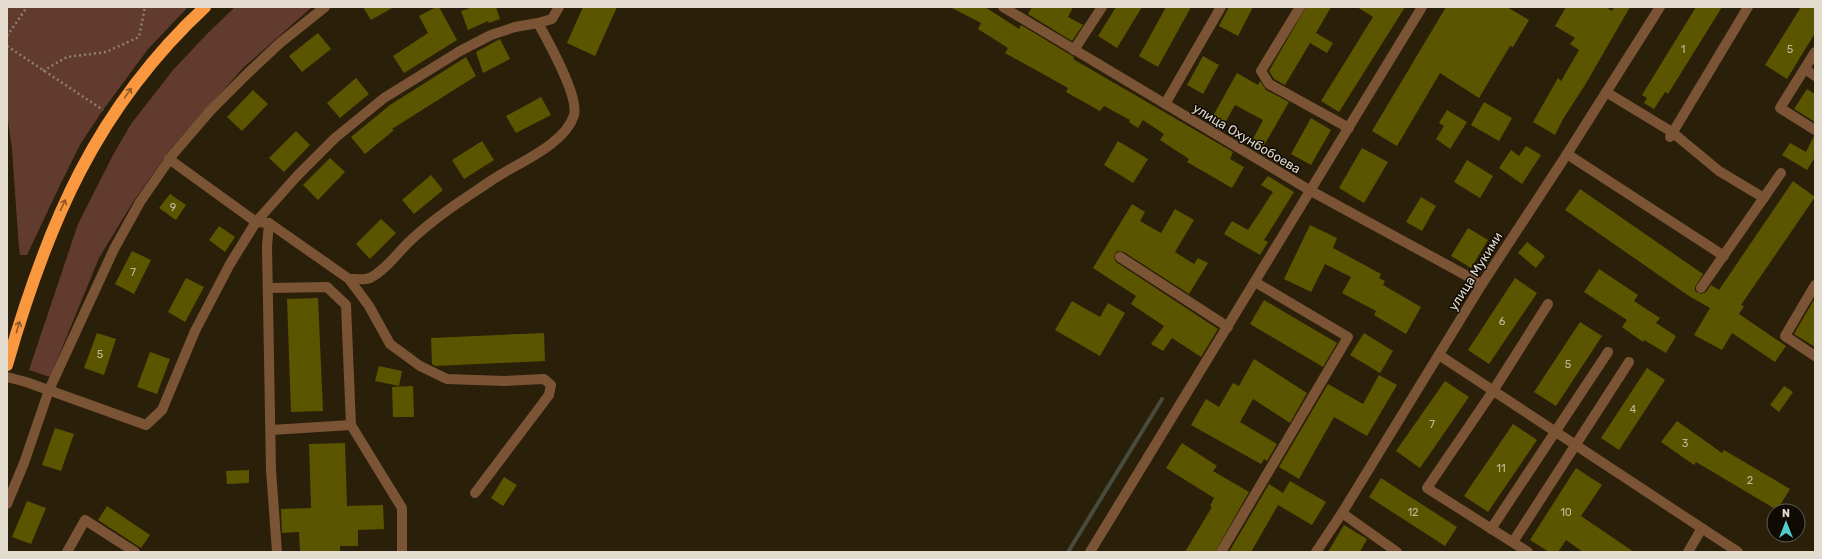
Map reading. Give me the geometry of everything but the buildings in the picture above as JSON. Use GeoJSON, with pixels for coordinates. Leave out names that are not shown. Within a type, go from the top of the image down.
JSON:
{"type":"FeatureCollection","features":[{"type":"Feature","properties":{"kind":"highway"},"geometry":{"type":"LineString","coordinates":[[7,364],[32,283],[57,217],[75,179],[102,133],[134,85],[155,57],[182,28],[205,7]]}},
{"type":"Feature","properties":{"kind":"street"},"geometry":{"type":"LineString","coordinates":[[7,504],[24,463],[49,390],[114,249],[140,202],[169,159],[211,110],[248,72],[280,43],[325,7]]}},
{"type":"Feature","properties":{"kind":"street"},"geometry":{"type":"LineString","coordinates":[[7,377],[49,390],[146,425],[162,410],[195,332],[230,264],[256,222],[335,138],[384,98],[460,51],[491,35],[515,26],[538,23],[552,19],[559,7]]}},
{"type":"Feature","properties":{"kind":"street","name":"улица Охунбобоева"},"geometry":{"type":"LineString","coordinates":[[1003,7],[1311,191],[1482,284]]}},
{"type":"Feature","properties":{"kind":"street"},"geometry":{"type":"LineString","coordinates":[[1074,50],[1102,7]]}},
{"type":"Feature","properties":{"kind":"street"},"geometry":{"type":"LineString","coordinates":[[1165,104],[1221,7]]}},
{"type":"Feature","properties":{"kind":"street"},"geometry":{"type":"LineString","coordinates":[[1300,7],[1260,71],[1269,84],[1349,128]]}},
{"type":"Feature","properties":{"kind":"street"},"geometry":{"type":"LineString","coordinates":[[1090,552],[1422,7]]}},
{"type":"Feature","properties":{"kind":"street","name":"улица Мукими"},"geometry":{"type":"LineString","coordinates":[[1316,552],[1342,513],[1482,284],[1567,154],[1660,7]]}},
{"type":"Feature","properties":{"kind":"street"},"geometry":{"type":"LineString","coordinates":[[1671,135],[1748,7]]}},
{"type":"Feature","properties":{"kind":"street"},"geometry":{"type":"LineString","coordinates":[[349,279],[369,279],[384,268],[410,240],[455,205],[504,172],[549,146],[567,130],[574,114],[574,102],[549,43],[538,23]]}},
{"type":"Feature","properties":{"kind":"street"},"geometry":{"type":"LineString","coordinates":[[1815,52],[1780,108],[1815,130]]}},
{"type":"Feature","properties":{"kind":"street"},"geometry":{"type":"LineString","coordinates":[[1804,69],[1815,76]]}},
{"type":"Feature","properties":{"kind":"street"},"geometry":{"type":"LineString","coordinates":[[1606,92],[1671,135],[1719,171],[1764,198]]}},
{"type":"Feature","properties":{"kind":"street"},"geometry":{"type":"LineString","coordinates":[[1567,154],[1724,256]]}},
{"type":"Feature","properties":{"kind":"street"},"geometry":{"type":"LineString","coordinates":[[169,159],[256,222],[269,223],[349,279],[369,306],[390,344],[420,366],[447,379],[504,381],[544,379],[551,385],[550,395],[475,494]]}},
{"type":"Feature","properties":{"kind":"street"},"geometry":{"type":"LineString","coordinates":[[1701,288],[1781,173]]}},
{"type":"Feature","properties":{"kind":"street"},"geometry":{"type":"LineString","coordinates":[[269,223],[267,246],[269,288],[271,470],[277,552]]}},
{"type":"Feature","properties":{"kind":"street"},"geometry":{"type":"LineString","coordinates":[[1120,257],[1228,327]]}},
{"type":"Feature","properties":{"kind":"street"},"geometry":{"type":"LineString","coordinates":[[1221,552],[1348,337],[1255,282]]}},
{"type":"Feature","properties":{"kind":"street"},"geometry":{"type":"LineString","coordinates":[[1815,286],[1784,336],[1815,356]]}},
{"type":"Feature","properties":{"kind":"street"},"geometry":{"type":"LineString","coordinates":[[269,288],[327,287],[346,305],[351,425],[402,508],[402,552]]}},
{"type":"Feature","properties":{"kind":"street"},"geometry":{"type":"LineString","coordinates":[[1528,552],[1427,488],[1493,391],[1548,304]]}},
{"type":"Feature","properties":{"kind":"street"},"geometry":{"type":"LineString","coordinates":[[1491,529],[1608,352]]}},
{"type":"Feature","properties":{"kind":"street"},"geometry":{"type":"LineString","coordinates":[[1439,355],[1738,552]]}},
{"type":"Feature","properties":{"kind":"street"},"geometry":{"type":"LineString","coordinates":[[1513,542],[1629,362]]}},
{"type":"Feature","properties":{"kind":"street"},"geometry":{"type":"LineString","coordinates":[[271,430],[351,425]]}},
{"type":"Feature","properties":{"kind":"street"},"geometry":{"type":"LineString","coordinates":[[1342,513],[1397,552]]}},
{"type":"Feature","properties":{"kind":"street"},"geometry":{"type":"LineString","coordinates":[[66,552],[85,520],[135,552]]}},
{"type":"Feature","properties":{"kind":"street"},"geometry":{"type":"LineString","coordinates":[[1688,552],[1702,528]]}},
{"type":"Feature","properties":{"kind":"path"},"geometry":{"type":"LineString","coordinates":[[7,36],[27,7]]}},
{"type":"Feature","properties":{"kind":"path"},"geometry":{"type":"LineString","coordinates":[[43,71],[67,57],[106,52],[139,37],[144,7]]}},
{"type":"Feature","properties":{"kind":"path"},"geometry":{"type":"LineString","coordinates":[[7,46],[103,110]]}},
{"type":"Feature","properties":{"kind":"shaded area"},"geometry":{"type":"Polygon","coordinates":[[[7,7],[188,7],[148,49],[103,110],[81,143],[27,255],[20,255],[19,248],[12,150],[7,113],[7,7]]]}},
{"type":"Feature","properties":{"kind":"shaded area"},"geometry":{"type":"Polygon","coordinates":[[[235,7],[312,7],[244,67],[172,147],[133,202],[99,258],[50,377],[29,370],[78,224],[113,155],[131,124],[173,70],[235,7]]]}},
{"type":"Feature","properties":{"kind":"waterway"},"geometry":{"type":"LineString","coordinates":[[1068,552],[1162,399]]}}]}
